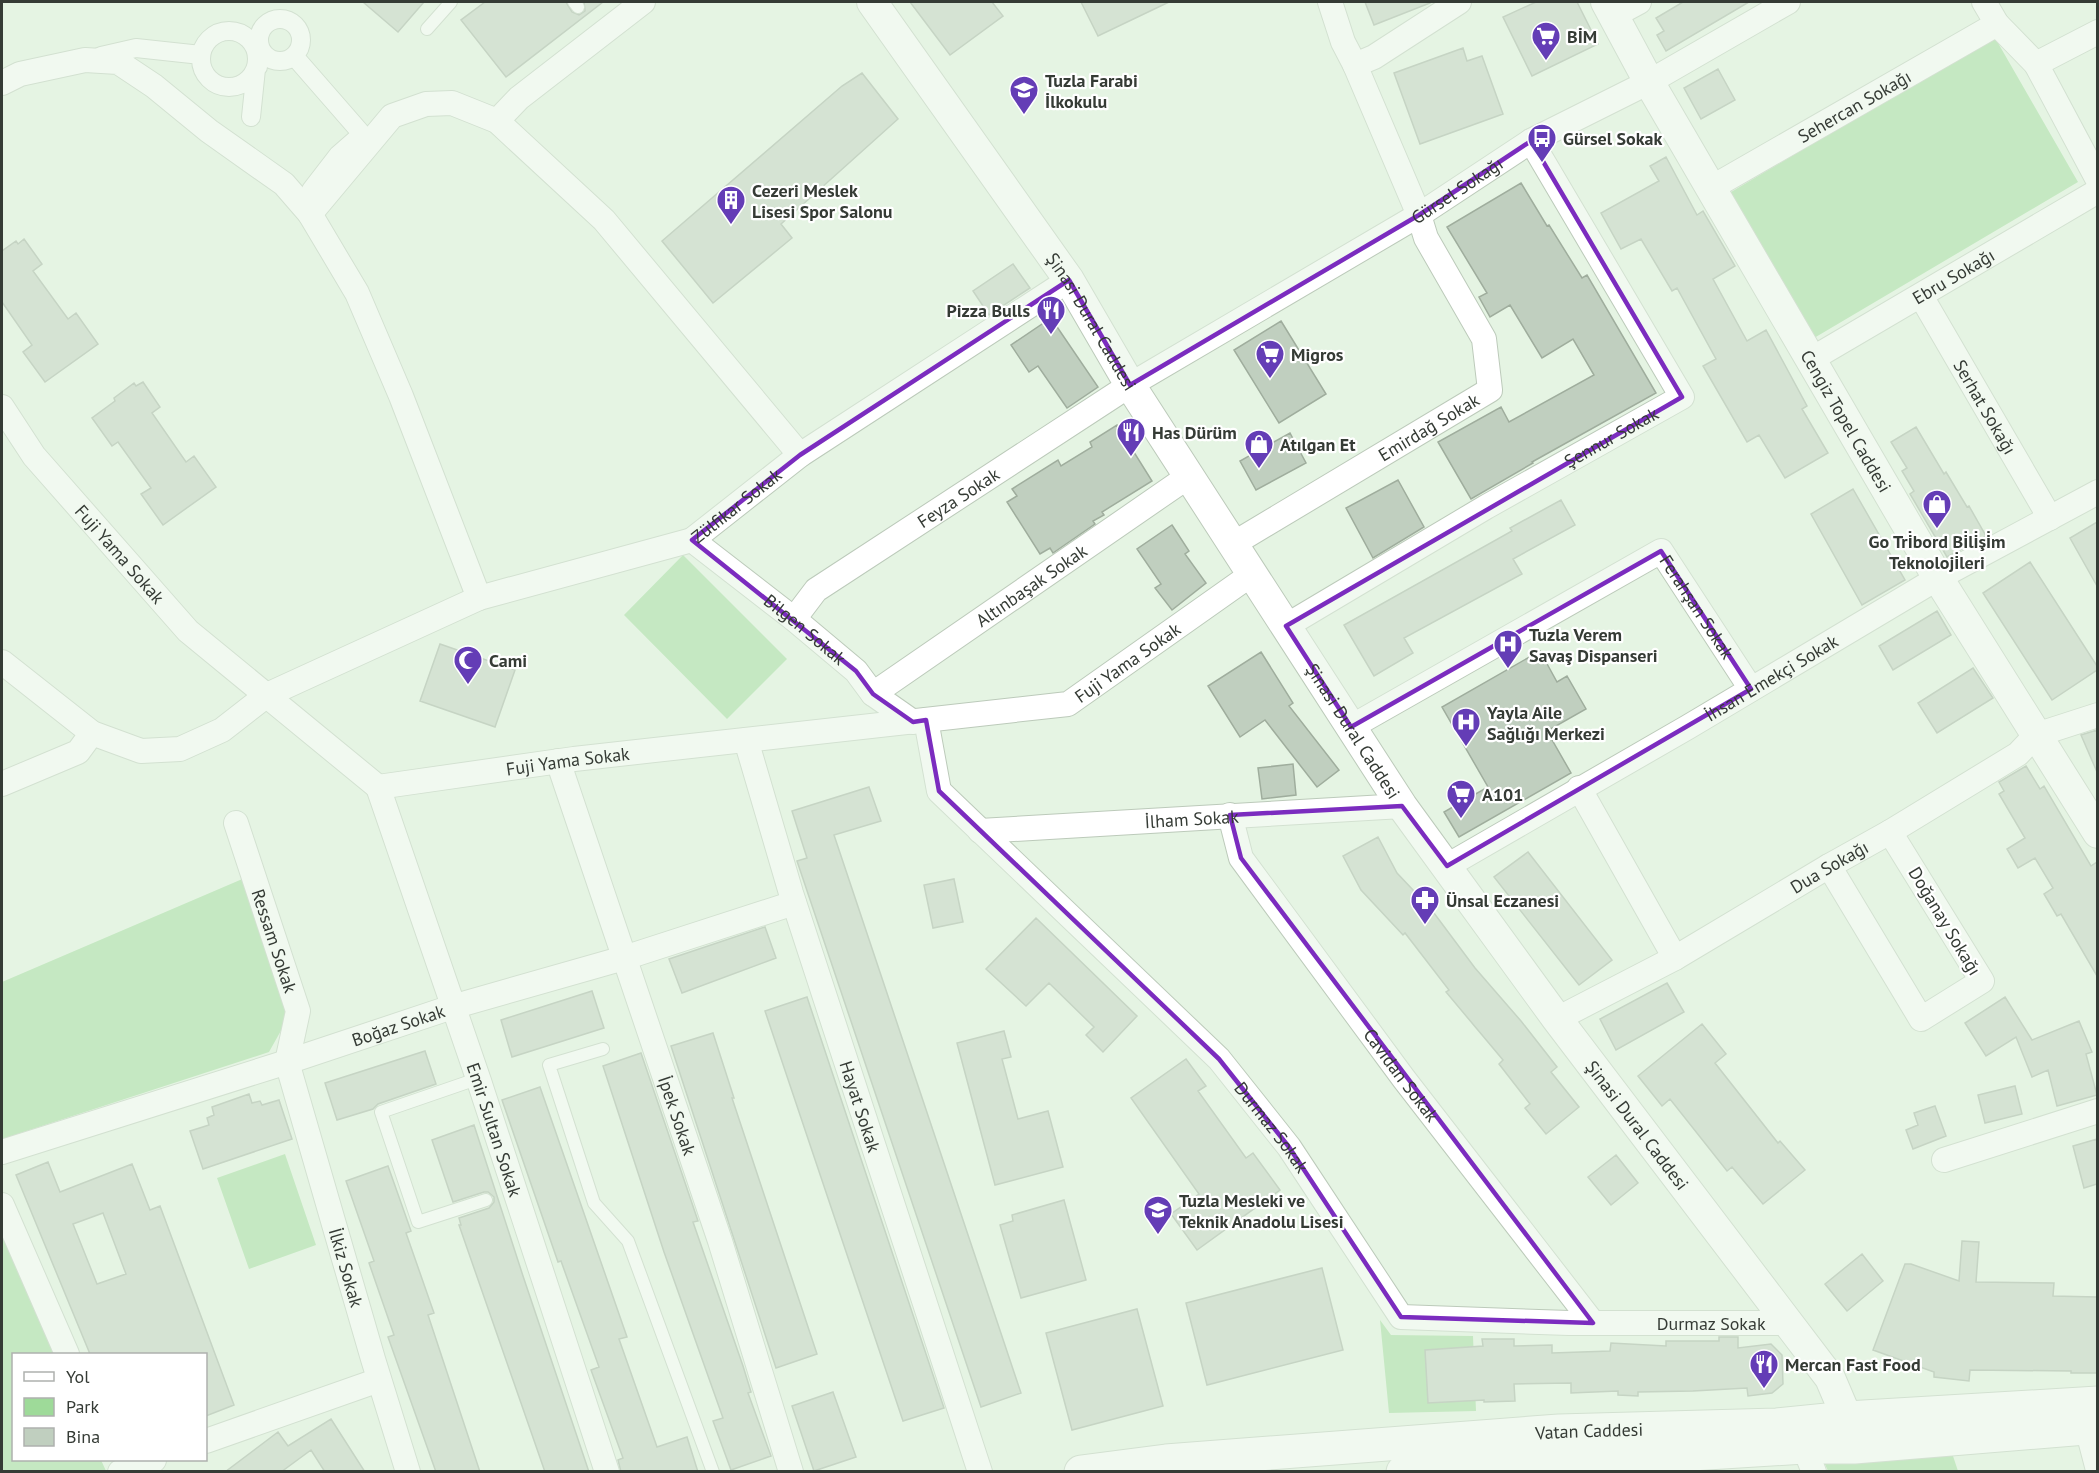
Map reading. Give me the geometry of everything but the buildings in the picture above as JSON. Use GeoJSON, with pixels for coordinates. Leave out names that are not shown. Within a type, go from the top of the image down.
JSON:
{"type":"FeatureCollection","features":[{"type":"Feature","properties":{"kind":"main road","name":"Vatan Caddesi"},"geometry":{"type":"LineString","coordinates":[[1081,1472],[1166,1461],[1559,1431],[1777,1425],[1851,1432],[2094,1420]]}},
{"type":"Feature","properties":{"kind":"main road","name":"Vatan Caddesi"},"geometry":{"type":"LineString","coordinates":[[1403,1472],[1809,1459],[1851,1432]]}},
{"type":"Feature","properties":{"kind":"street"},"geometry":{"type":"LineString","coordinates":[[497,121],[519,98],[643,2]]}},
{"type":"Feature","properties":{"kind":"street","name":"Şinasi Dural Caddesi"},"geometry":{"type":"LineString","coordinates":[[872,2],[1069,280],[1131,385],[1402,806],[1557,1019],[1830,1377],[1851,1432]]}},
{"type":"Feature","properties":{"kind":"street"},"geometry":{"type":"LineString","coordinates":[[1330,2],[1343,42],[1419,214]]}},
{"type":"Feature","properties":{"kind":"street"},"geometry":{"type":"LineString","coordinates":[[1355,65],[1374,57],[1459,2]]}},
{"type":"Feature","properties":{"kind":"street"},"geometry":{"type":"LineString","coordinates":[[1609,9],[1639,2]]}},
{"type":"Feature","properties":{"kind":"street","name":"Gürsel Sokağı"},"geometry":{"type":"LineString","coordinates":[[1131,385],[1419,214],[1531,141],[1649,82],[1788,2]]}},
{"type":"Feature","properties":{"kind":"street"},"geometry":{"type":"LineString","coordinates":[[1984,2],[1997,24],[2036,64],[2097,180]]}},
{"type":"Feature","properties":{"kind":"street","name":"Cengiz Topel Caddesi"},"geometry":{"type":"LineString","coordinates":[[1609,9],[1649,82],[1938,578],[2097,833]]}},
{"type":"Feature","properties":{"kind":"street"},"geometry":{"type":"LineString","coordinates":[[251,117],[262,63],[261,33],[269,22],[283,19],[290,21],[299,31],[301,45],[294,56],[281,61],[262,63],[257,60],[252,42],[236,32],[227,31],[210,38],[201,55],[201,64],[210,80],[226,87],[244,83],[262,63]]}},
{"type":"Feature","properties":{"kind":"street","name":"Sehercan Sokağı"},"geometry":{"type":"LineString","coordinates":[[1711,188],[1997,24]]}},
{"type":"Feature","properties":{"kind":"street"},"geometry":{"type":"LineString","coordinates":[[2036,64],[2097,32]]}},
{"type":"Feature","properties":{"kind":"street"},"geometry":{"type":"LineString","coordinates":[[2,83],[20,74],[136,48],[201,55]]}},
{"type":"Feature","properties":{"kind":"street"},"geometry":{"type":"LineString","coordinates":[[294,56],[366,137]]}},
{"type":"Feature","properties":{"kind":"street"},"geometry":{"type":"LineString","coordinates":[[85,60],[118,62],[154,86],[209,131],[284,184],[310,214],[357,293],[401,396],[479,598]]}},
{"type":"Feature","properties":{"kind":"street"},"geometry":{"type":"LineString","coordinates":[[311,190],[338,155],[366,137],[392,116],[426,104],[452,104],[497,121],[604,220],[800,455]]}},
{"type":"Feature","properties":{"kind":"street"},"geometry":{"type":"LineString","coordinates":[[310,214],[366,137]]}},
{"type":"Feature","properties":{"kind":"street","name":"Şennur Sokak"},"geometry":{"type":"LineString","coordinates":[[1286,626],[1486,507],[1682,397],[1531,141]]}},
{"type":"Feature","properties":{"kind":"street","name":"Ebru Sokağı"},"geometry":{"type":"LineString","coordinates":[[1810,360],[2097,191]]}},
{"type":"Feature","properties":{"kind":"street","name":"Emirdağ Sokak"},"geometry":{"type":"LineString","coordinates":[[1233,544],[1490,390],[1484,339],[1426,238],[1419,214]]}},
{"type":"Feature","properties":{"kind":"street","name":"Zülfikar Sokak"},"geometry":{"type":"LineString","coordinates":[[92,733],[141,751],[180,749],[222,730],[267,695],[479,598],[692,540],[800,455],[1069,280]]}},
{"type":"Feature","properties":{"kind":"street","name":"Serhat Sokağı"},"geometry":{"type":"LineString","coordinates":[[1921,296],[2050,518]]}},
{"type":"Feature","properties":{"kind":"street","name":"Feyza Sokak"},"geometry":{"type":"LineString","coordinates":[[795,619],[816,590],[1131,385]]}},
{"type":"Feature","properties":{"kind":"street","name":"Fuji Yama Sokak"},"geometry":{"type":"LineString","coordinates":[[2,407],[34,456],[188,631],[378,787],[558,761],[1068,704],[1252,574]]}},
{"type":"Feature","properties":{"kind":"street","name":"Altınbaşak Sokak"},"geometry":{"type":"LineString","coordinates":[[873,694],[1189,476]]}},
{"type":"Feature","properties":{"kind":"street","name":"İhsan Emekçi Sokak"},"geometry":{"type":"LineString","coordinates":[[1446,866],[1938,578],[2097,492]]}},
{"type":"Feature","properties":{"kind":"street","name":"Bilgen Sokak"},"geometry":{"type":"LineString","coordinates":[[692,540],[795,619],[856,671],[873,694],[919,721]]}},
{"type":"Feature","properties":{"kind":"street","name":"Ferahşan Sokak"},"geometry":{"type":"LineString","coordinates":[[1351,727],[1661,551],[1751,689]]}},
{"type":"Feature","properties":{"kind":"street"},"geometry":{"type":"LineString","coordinates":[[2,662],[92,733],[78,752],[2,784]]}},
{"type":"Feature","properties":{"kind":"street","name":"Dua Sokağı"},"geometry":{"type":"LineString","coordinates":[[1557,1019],[1675,958],[1890,832],[2018,754],[2036,735],[2097,715]]}},
{"type":"Feature","properties":{"kind":"street","name":"Durmaz Sokak"},"geometry":{"type":"LineString","coordinates":[[919,721],[939,791],[1219,1059],[1289,1147],[1401,1317],[1593,1323],[1790,1323]]}},
{"type":"Feature","properties":{"kind":"street","name":"Hayat Sokak"},"geometry":{"type":"LineString","coordinates":[[746,740],[794,903],[980,1472]]}},
{"type":"Feature","properties":{"kind":"street","name":"İpek Sokak"},"geometry":{"type":"LineString","coordinates":[[558,761],[720,1241],[791,1472]]}},
{"type":"Feature","properties":{"kind":"street","name":"Emir Sultan Sokak"},"geometry":{"type":"LineString","coordinates":[[378,787],[479,1081],[607,1472]]}},
{"type":"Feature","properties":{"kind":"street"},"geometry":{"type":"LineString","coordinates":[[1579,788],[1675,958]]}},
{"type":"Feature","properties":{"kind":"street","name":"İlham Sokak"},"geometry":{"type":"LineString","coordinates":[[980,831],[1402,806]]}},
{"type":"Feature","properties":{"kind":"street","name":"Cavidan Sokak"},"geometry":{"type":"LineString","coordinates":[[1230,815],[1241,858],[1404,1079],[1593,1323]]}},
{"type":"Feature","properties":{"kind":"street","name":"Ressam Sokak"},"geometry":{"type":"LineString","coordinates":[[236,823],[298,1011],[287,1062]]}},
{"type":"Feature","properties":{"kind":"street","name":"Doğanay Sokağı"},"geometry":{"type":"LineString","coordinates":[[1829,866],[1921,1019],[1982,981],[1890,832]]}},
{"type":"Feature","properties":{"kind":"street","name":"Boğaz Sokak"},"geometry":{"type":"LineString","coordinates":[[2,1152],[452,1007],[624,958],[794,903]]}},
{"type":"Feature","properties":{"kind":"street","name":"İlkiz Sokak"},"geometry":{"type":"LineString","coordinates":[[287,1062],[408,1472]]}},
{"type":"Feature","properties":{"kind":"street"},"geometry":{"type":"LineString","coordinates":[[1944,1160],[2097,1111]]}},
{"type":"Feature","properties":{"kind":"street"},"geometry":{"type":"LineString","coordinates":[[2,1205],[67,1353]]}},
{"type":"Feature","properties":{"kind":"street"},"geometry":{"type":"LineString","coordinates":[[207,1441],[380,1380]]}},
{"type":"Feature","properties":{"kind":"street"},"geometry":{"type":"LineString","coordinates":[[2094,1420],[2097,1470]]}},
{"type":"Feature","properties":{"kind":"street"},"geometry":{"type":"LineString","coordinates":[[120,1472],[151,1461]]}},
{"type":"Feature","properties":{"kind":"lane"},"geometry":{"type":"LineString","coordinates":[[427,29],[451,2]]}},
{"type":"Feature","properties":{"kind":"lane"},"geometry":{"type":"LineString","coordinates":[[603,1049],[549,1065],[594,1203],[628,1241],[712,1472]]}},
{"type":"Feature","properties":{"kind":"lane"},"geometry":{"type":"LineString","coordinates":[[479,1081],[381,1112],[418,1222],[486,1200]]}},
{"type":"Feature","properties":{"kind":"highlighted area"},"geometry":{"type":"Polygon","coordinates":[[[1531,141],[1682,397],[1286,626],[1351,727],[1661,551],[1751,689],[1447,866],[1402,806],[1230,815],[1241,858],[1593,1323],[1401,1317],[1289,1147],[1219,1059],[939,791],[926,720],[913,722],[873,694],[856,671],[692,540],[800,455],[1069,280],[1130,385],[1419,215],[1531,141]]]}},
{"type":"Feature","properties":{"kind":"green space"},"geometry":{"type":"Polygon","coordinates":[[[1994,36],[2078,182],[1809,341],[1726,195],[1994,36]]]}},
{"type":"Feature","properties":{"kind":"green space"},"geometry":{"type":"Polygon","coordinates":[[[683,555],[787,659],[727,719],[624,615],[683,555]]]}},
{"type":"Feature","properties":{"kind":"green space"},"geometry":{"type":"Polygon","coordinates":[[[247,877],[292,1011],[269,1052],[2,1139],[2,982],[247,877]]]}},
{"type":"Feature","properties":{"kind":"green space"},"geometry":{"type":"Polygon","coordinates":[[[285,1154],[316,1245],[249,1269],[217,1178],[285,1154]]]}},
{"type":"Feature","properties":{"kind":"green space"},"geometry":{"type":"Polygon","coordinates":[[[2,1232],[55,1353],[12,1353],[12,1461],[101,1461],[106,1471],[2,1471],[2,1232]]]}},
{"type":"Feature","properties":{"kind":"green space"},"geometry":{"type":"Polygon","coordinates":[[[1380,1320],[1391,1335],[1473,1336],[1476,1411],[1389,1413],[1380,1320]]]}},
{"type":"Feature","properties":{"kind":"green space"},"geometry":{"type":"Polygon","coordinates":[[[1951,1450],[1958,1471],[1828,1471],[1823,1460],[1951,1450]]]}},
{"type":"Feature","properties":{"kind":"place","name":"BİM"},"geometry":{"type":"Point","coordinates":[1546,62]}},
{"type":"Feature","properties":{"kind":"place","name":"Tuzla Farabi İlkokulu"},"geometry":{"type":"Point","coordinates":[1024,116]}},
{"type":"Feature","properties":{"kind":"place","name":"Gürsel Sokak"},"geometry":{"type":"Point","coordinates":[1542,164]}},
{"type":"Feature","properties":{"kind":"place","name":"Cezeri Meslek Lisesi Spor Salonu"},"geometry":{"type":"Point","coordinates":[731,226]}},
{"type":"Feature","properties":{"kind":"place","name":"Pizza Bulls"},"geometry":{"type":"Point","coordinates":[1051,336]}},
{"type":"Feature","properties":{"kind":"place","name":"Migros"},"geometry":{"type":"Point","coordinates":[1270,380]}},
{"type":"Feature","properties":{"kind":"place","name":"Has Dürüm"},"geometry":{"type":"Point","coordinates":[1131,458]}},
{"type":"Feature","properties":{"kind":"place","name":"Atılgan Et"},"geometry":{"type":"Point","coordinates":[1259,470]}},
{"type":"Feature","properties":{"kind":"place","name":"Go Tri̇bord Bi̇li̇şi̇m Teknoloji̇leri"},"geometry":{"type":"Point","coordinates":[1937,530]}},
{"type":"Feature","properties":{"kind":"place","name":"Tuzla Verem Savaş Dispanseri"},"geometry":{"type":"Point","coordinates":[1508,670]}},
{"type":"Feature","properties":{"kind":"place","name":"Cami"},"geometry":{"type":"Point","coordinates":[468,686]}},
{"type":"Feature","properties":{"kind":"place","name":"Yayla Aile Sağlığı Merkezi"},"geometry":{"type":"Point","coordinates":[1466,748]}},
{"type":"Feature","properties":{"kind":"place","name":"A101"},"geometry":{"type":"Point","coordinates":[1461,820]}},
{"type":"Feature","properties":{"kind":"place","name":"Ünsal Eczanesi"},"geometry":{"type":"Point","coordinates":[1425,926]}},
{"type":"Feature","properties":{"kind":"place","name":"Tuzla Mesleki ve Teknik Anadolu Lisesi"},"geometry":{"type":"Point","coordinates":[1158,1236]}},
{"type":"Feature","properties":{"kind":"place","name":"Mercan Fast Food"},"geometry":{"type":"Point","coordinates":[1764,1390]}}]}
